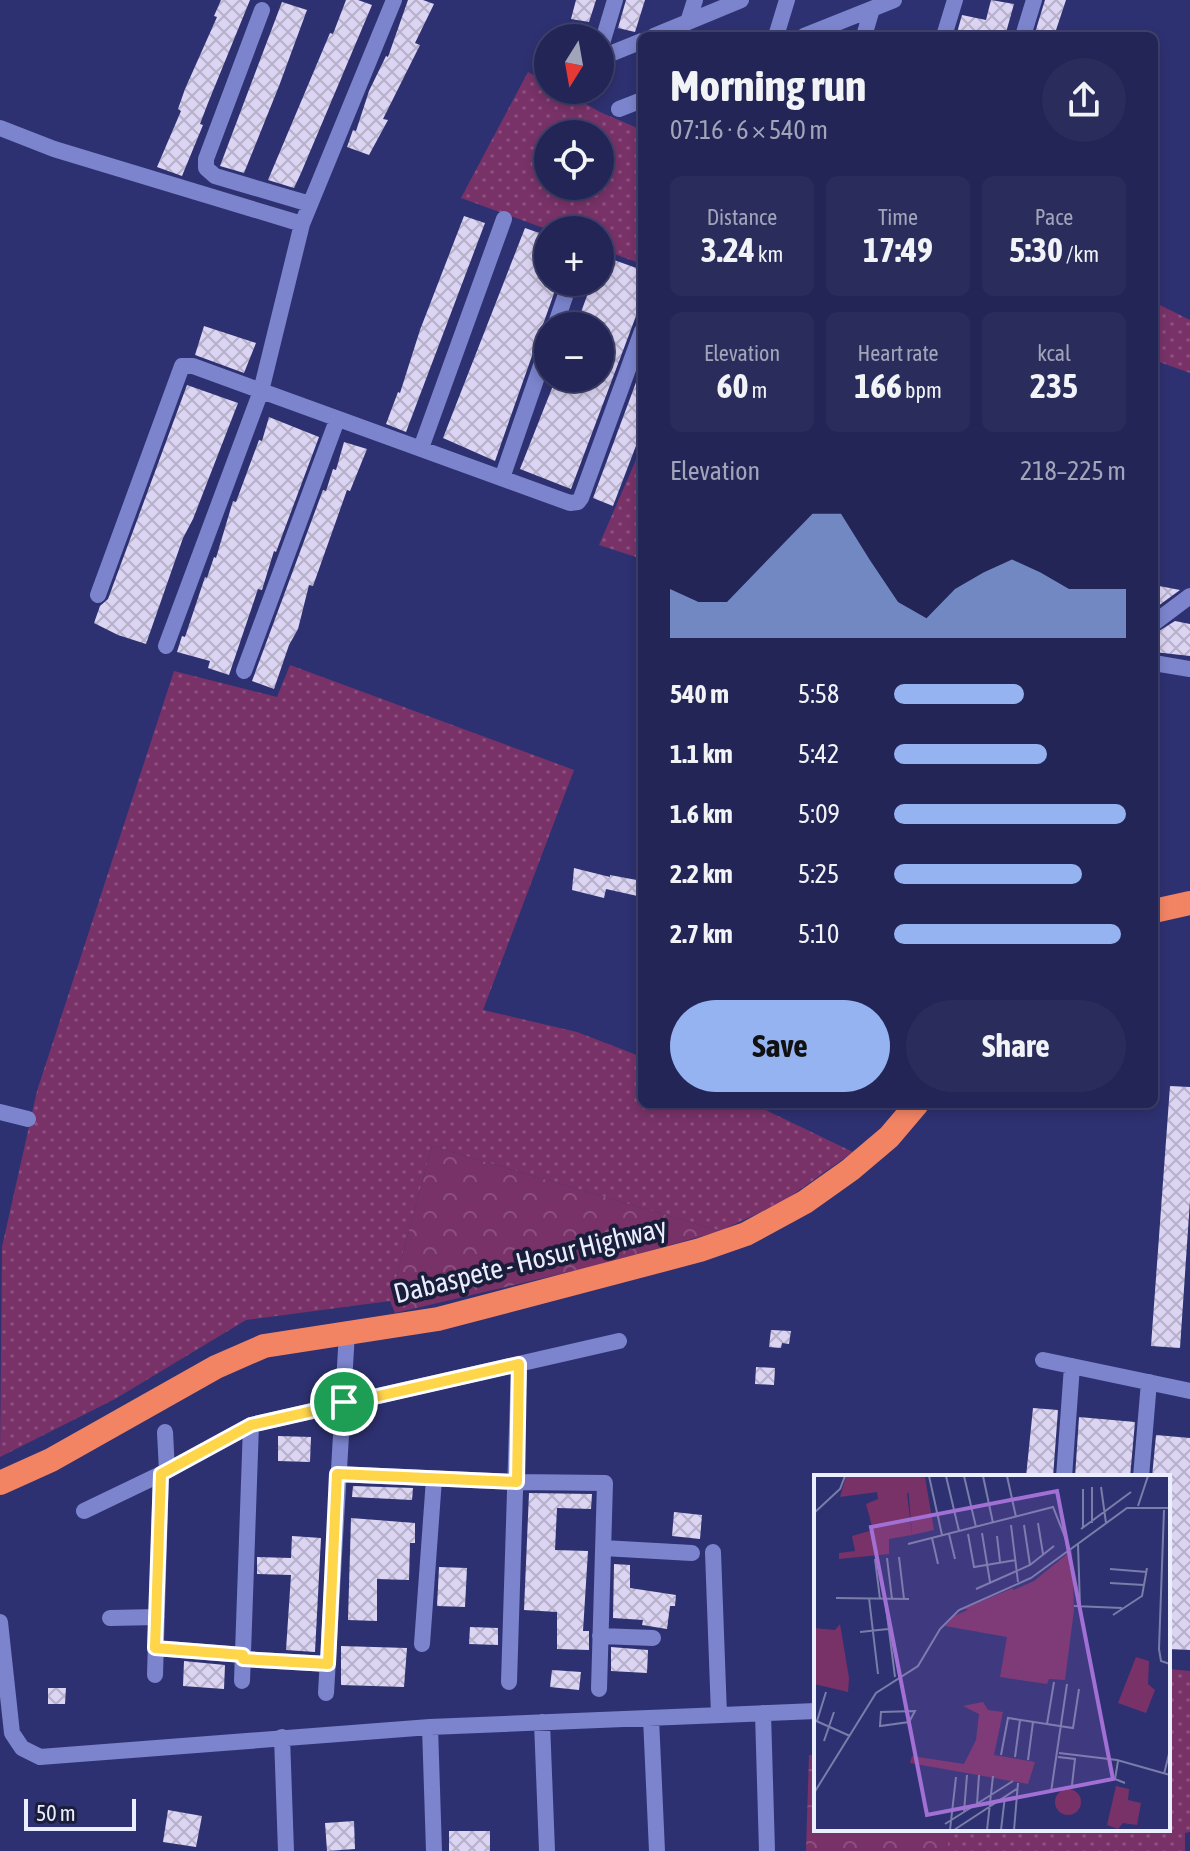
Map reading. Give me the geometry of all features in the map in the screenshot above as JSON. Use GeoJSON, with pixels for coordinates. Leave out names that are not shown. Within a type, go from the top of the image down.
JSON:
{"type":"FeatureCollection","features":[{"type":"Feature","properties":{"kind":"highway"},"geometry":{"type":"LineString","coordinates":[[1158,910],[1190,903]]}},
{"type":"Feature","properties":{"kind":"highway","name":"Dabaspete - Hosur Highway"},"geometry":{"type":"LineString","coordinates":[[0,1483],[51,1460],[216,1367],[264,1346],[438,1319],[700,1250],[746,1234],[805,1202],[850,1170],[889,1137],[914,1108]]}},
{"type":"Feature","properties":{"kind":"street"},"geometry":{"type":"LineString","coordinates":[[166,646],[261,391],[302,224],[394,0]]}},
{"type":"Feature","properties":{"kind":"street"},"geometry":{"type":"LineString","coordinates":[[608,24],[615,0]]}},
{"type":"Feature","properties":{"kind":"street"},"geometry":{"type":"LineString","coordinates":[[688,22],[695,0]]}},
{"type":"Feature","properties":{"kind":"street"},"geometry":{"type":"LineString","coordinates":[[664,32],[741,0]]}},
{"type":"Feature","properties":{"kind":"street"},"geometry":{"type":"LineString","coordinates":[[777,32],[787,0]]}},
{"type":"Feature","properties":{"kind":"street"},"geometry":{"type":"LineString","coordinates":[[814,32],[894,0]]}},
{"type":"Feature","properties":{"kind":"street"},"geometry":{"type":"LineString","coordinates":[[945,32],[955,0]]}},
{"type":"Feature","properties":{"kind":"street"},"geometry":{"type":"LineString","coordinates":[[1024,32],[1034,0]]}},
{"type":"Feature","properties":{"kind":"street"},"geometry":{"type":"LineString","coordinates":[[865,32],[872,9]]}},
{"type":"Feature","properties":{"kind":"street"},"geometry":{"type":"LineString","coordinates":[[262,10],[206,159],[206,168],[215,176],[310,204]]}},
{"type":"Feature","properties":{"kind":"street"},"geometry":{"type":"LineString","coordinates":[[614,52],[638,43]]}},
{"type":"Feature","properties":{"kind":"street"},"geometry":{"type":"LineString","coordinates":[[619,109],[638,102]]}},
{"type":"Feature","properties":{"kind":"street"},"geometry":{"type":"LineString","coordinates":[[0,128],[54,149],[302,224]]}},
{"type":"Feature","properties":{"kind":"street"},"geometry":{"type":"LineString","coordinates":[[421,448],[504,219]]}},
{"type":"Feature","properties":{"kind":"street"},"geometry":{"type":"LineString","coordinates":[[98,595],[182,366],[193,366],[564,502],[578,502],[638,342]]}},
{"type":"Feature","properties":{"kind":"street"},"geometry":{"type":"LineString","coordinates":[[502,478],[534,385]]}},
{"type":"Feature","properties":{"kind":"street"},"geometry":{"type":"LineString","coordinates":[[244,671],[337,420]]}},
{"type":"Feature","properties":{"kind":"street"},"geometry":{"type":"LineString","coordinates":[[1158,620],[1190,596]]}},
{"type":"Feature","properties":{"kind":"street"},"geometry":{"type":"LineString","coordinates":[[1158,664],[1190,669]]}},
{"type":"Feature","properties":{"kind":"street"},"geometry":{"type":"LineString","coordinates":[[0,1112],[28,1119]]}},
{"type":"Feature","properties":{"kind":"street"},"geometry":{"type":"LineString","coordinates":[[326,1693],[347,1332]]}},
{"type":"Feature","properties":{"kind":"street"},"geometry":{"type":"LineString","coordinates":[[84,1511],[251,1425],[619,1341]]}},
{"type":"Feature","properties":{"kind":"street"},"geometry":{"type":"LineString","coordinates":[[1043,1360],[1190,1391]]}},
{"type":"Feature","properties":{"kind":"street"},"geometry":{"type":"LineString","coordinates":[[509,1682],[519,1364]]}},
{"type":"Feature","properties":{"kind":"street"},"geometry":{"type":"LineString","coordinates":[[1064,1475],[1072,1366]]}},
{"type":"Feature","properties":{"kind":"street"},"geometry":{"type":"LineString","coordinates":[[1141,1475],[1149,1382]]}},
{"type":"Feature","properties":{"kind":"street"},"geometry":{"type":"LineString","coordinates":[[242,1681],[251,1425]]}},
{"type":"Feature","properties":{"kind":"street"},"geometry":{"type":"LineString","coordinates":[[155,1675],[165,1432]]}},
{"type":"Feature","properties":{"kind":"street"},"geometry":{"type":"LineString","coordinates":[[337,1474],[605,1483],[599,1689]]}},
{"type":"Feature","properties":{"kind":"street"},"geometry":{"type":"LineString","coordinates":[[422,1644],[434,1479]]}},
{"type":"Feature","properties":{"kind":"street"},"geometry":{"type":"LineString","coordinates":[[603,1548],[692,1553]]}},
{"type":"Feature","properties":{"kind":"street"},"geometry":{"type":"LineString","coordinates":[[713,1552],[719,1715]]}},
{"type":"Feature","properties":{"kind":"street"},"geometry":{"type":"LineString","coordinates":[[110,1618],[157,1617]]}},
{"type":"Feature","properties":{"kind":"street"},"geometry":{"type":"LineString","coordinates":[[0,1622],[12,1733],[22,1748],[40,1757],[430,1727],[814,1711]]}},
{"type":"Feature","properties":{"kind":"street"},"geometry":{"type":"LineString","coordinates":[[600,1636],[653,1638]]}},
{"type":"Feature","properties":{"kind":"street"},"geometry":{"type":"LineString","coordinates":[[155,1648],[328,1664]]}},
{"type":"Feature","properties":{"kind":"street"},"geometry":{"type":"LineString","coordinates":[[763,1713],[767,1851]]}},
{"type":"Feature","properties":{"kind":"street"},"geometry":{"type":"LineString","coordinates":[[651,1718],[657,1851]]}},
{"type":"Feature","properties":{"kind":"street"},"geometry":{"type":"LineString","coordinates":[[542,1722],[547,1851]]}},
{"type":"Feature","properties":{"kind":"street"},"geometry":{"type":"LineString","coordinates":[[430,1727],[434,1851]]}},
{"type":"Feature","properties":{"kind":"street"},"geometry":{"type":"LineString","coordinates":[[282,1737],[286,1851]]}},
{"type":"Feature","properties":{"kind":"green space"},"geometry":{"type":"Polygon","coordinates":[[[528,72],[534,75],[534,104],[586,104],[638,128],[638,263],[614,254],[614,216],[534,216],[534,225],[461,198],[528,72]]]}},
{"type":"Feature","properties":{"kind":"green space"},"geometry":{"type":"Polygon","coordinates":[[[1158,304],[1190,320],[1190,373],[1158,361],[1158,304]]]}},
{"type":"Feature","properties":{"kind":"green space"},"geometry":{"type":"Polygon","coordinates":[[[638,455],[638,558],[599,545],[638,455]]]}},
{"type":"Feature","properties":{"kind":"green space"},"geometry":{"type":"Polygon","coordinates":[[[290,665],[574,770],[483,1010],[577,1032],[638,1055],[638,1108],[761,1108],[853,1152],[784,1201],[720,1231],[432,1146],[390,1301],[246,1320],[115,1399],[0,1457],[2,1247],[37,1091],[174,671],[277,697],[290,665]]]}},
{"type":"Feature","properties":{"kind":"green space"},"geometry":{"type":"Polygon","coordinates":[[[432,1146],[720,1231],[603,1264],[395,1313],[390,1301],[432,1146]]]}},
{"type":"Feature","properties":{"kind":"green space"},"geometry":{"type":"Polygon","coordinates":[[[1170,1669],[1190,1671],[1190,1832],[1185,1833],[1185,1851],[948,1851],[948,1831],[1170,1831],[1170,1669]]]}},
{"type":"Feature","properties":{"kind":"green space"},"geometry":{"type":"Polygon","coordinates":[[[809,1755],[814,1755],[814,1831],[948,1831],[948,1851],[806,1851],[809,1755]]]}},
{"type":"Feature","properties":{"kind":"building"},"geometry":{"type":"Polygon","coordinates":[[[221,0],[250,0],[182,176],[157,167],[221,0]]]}},
{"type":"Feature","properties":{"kind":"building"},"geometry":{"type":"Polygon","coordinates":[[[346,0],[372,5],[301,173],[294,188],[268,180],[330,33],[333,34],[346,0]]]}},
{"type":"Feature","properties":{"kind":"building"},"geometry":{"type":"Polygon","coordinates":[[[408,0],[434,4],[415,43],[420,45],[383,119],[388,120],[369,155],[347,147],[353,130],[356,131],[369,91],[388,57],[408,0]]]}},
{"type":"Feature","properties":{"kind":"building"},"geometry":{"type":"Polygon","coordinates":[[[576,0],[596,0],[589,22],[571,19],[576,0]]]}},
{"type":"Feature","properties":{"kind":"building"},"geometry":{"type":"Polygon","coordinates":[[[626,0],[645,0],[635,32],[618,28],[626,0]]]}},
{"type":"Feature","properties":{"kind":"building"},"geometry":{"type":"Polygon","coordinates":[[[991,0],[1014,4],[1006,32],[957,32],[962,15],[986,20],[991,0]]]}},
{"type":"Feature","properties":{"kind":"building"},"geometry":{"type":"Polygon","coordinates":[[[1045,0],[1066,0],[1055,32],[1035,32],[1045,0]]]}},
{"type":"Feature","properties":{"kind":"building"},"geometry":{"type":"Polygon","coordinates":[[[282,2],[307,10],[279,86],[244,173],[220,166],[282,2]]]}},
{"type":"Feature","properties":{"kind":"building"},"geometry":{"type":"Polygon","coordinates":[[[464,216],[485,223],[406,432],[386,424],[464,216]]]}},
{"type":"Feature","properties":{"kind":"building"},"geometry":{"type":"Polygon","coordinates":[[[525,228],[534,231],[534,296],[553,296],[547,312],[534,312],[534,350],[495,461],[443,438],[525,228]]]}},
{"type":"Feature","properties":{"kind":"building"},"geometry":{"type":"Polygon","coordinates":[[[614,260],[638,269],[638,311],[614,375],[614,312],[581,312],[587,296],[614,296],[614,260]]]}},
{"type":"Feature","properties":{"kind":"building"},"geometry":{"type":"Polygon","coordinates":[[[204,326],[256,343],[244,373],[195,355],[204,326]]]}},
{"type":"Feature","properties":{"kind":"building"},"geometry":{"type":"Polygon","coordinates":[[[638,377],[638,440],[613,506],[593,498],[638,377]]]}},
{"type":"Feature","properties":{"kind":"building"},"geometry":{"type":"Polygon","coordinates":[[[187,385],[238,403],[183,538],[146,644],[94,623],[100,606],[108,599],[187,385]]]}},
{"type":"Feature","properties":{"kind":"building"},"geometry":{"type":"Polygon","coordinates":[[[550,392],[607,392],[571,489],[520,469],[550,392]]]}},
{"type":"Feature","properties":{"kind":"building"},"geometry":{"type":"Polygon","coordinates":[[[269,417],[319,437],[262,590],[258,589],[229,675],[208,668],[210,661],[177,652],[205,577],[216,558],[233,501],[236,502],[269,417]]]}},
{"type":"Feature","properties":{"kind":"building"},"geometry":{"type":"Polygon","coordinates":[[[344,442],[367,449],[350,491],[347,490],[313,586],[309,585],[298,629],[289,645],[274,689],[252,681],[323,490],[326,491],[333,469],[336,470],[344,442]]]}},
{"type":"Feature","properties":{"kind":"building"},"geometry":{"type":"Polygon","coordinates":[[[1158,586],[1180,590],[1158,606],[1158,586]]]}},
{"type":"Feature","properties":{"kind":"building"},"geometry":{"type":"Polygon","coordinates":[[[1175,621],[1190,624],[1190,656],[1158,652],[1158,632],[1175,621]]]}},
{"type":"Feature","properties":{"kind":"building"},"geometry":{"type":"Polygon","coordinates":[[[574,868],[638,880],[638,896],[606,889],[604,898],[572,890],[574,868]]]}},
{"type":"Feature","properties":{"kind":"building"},"geometry":{"type":"Polygon","coordinates":[[[1170,1086],[1190,1087],[1190,1200],[1180,1348],[1151,1346],[1170,1086]]]}},
{"type":"Feature","properties":{"kind":"building"},"geometry":{"type":"Polygon","coordinates":[[[771,1330],[791,1331],[789,1344],[782,1343],[781,1348],[769,1347],[771,1330]]]}},
{"type":"Feature","properties":{"kind":"building"},"geometry":{"type":"Polygon","coordinates":[[[756,1367],[775,1368],[774,1385],[755,1384],[756,1367]]]}},
{"type":"Feature","properties":{"kind":"building"},"geometry":{"type":"Polygon","coordinates":[[[1033,1408],[1058,1410],[1053,1475],[1026,1475],[1033,1408]]]}},
{"type":"Feature","properties":{"kind":"building"},"geometry":{"type":"Polygon","coordinates":[[[1079,1417],[1135,1422],[1130,1475],[1075,1475],[1079,1417]]]}},
{"type":"Feature","properties":{"kind":"building"},"geometry":{"type":"Polygon","coordinates":[[[1156,1435],[1190,1438],[1190,1650],[1170,1649],[1170,1475],[1152,1475],[1156,1435]]]}},
{"type":"Feature","properties":{"kind":"building"},"geometry":{"type":"Polygon","coordinates":[[[278,1436],[311,1437],[310,1462],[278,1461],[278,1436]]]}},
{"type":"Feature","properties":{"kind":"building"},"geometry":{"type":"Polygon","coordinates":[[[353,1486],[413,1488],[412,1500],[352,1497],[353,1486]]]}},
{"type":"Feature","properties":{"kind":"building"},"geometry":{"type":"Polygon","coordinates":[[[529,1493],[592,1494],[591,1509],[557,1508],[555,1550],[588,1551],[583,1631],[589,1631],[589,1650],[557,1649],[557,1612],[524,1610],[529,1493]]]}},
{"type":"Feature","properties":{"kind":"building"},"geometry":{"type":"Polygon","coordinates":[[[674,1512],[702,1515],[700,1539],[672,1536],[674,1512]]]}},
{"type":"Feature","properties":{"kind":"building"},"geometry":{"type":"Polygon","coordinates":[[[351,1518],[415,1523],[415,1543],[410,1543],[409,1580],[377,1579],[377,1621],[348,1620],[351,1518]]]}},
{"type":"Feature","properties":{"kind":"building"},"geometry":{"type":"Polygon","coordinates":[[[292,1536],[321,1538],[315,1652],[286,1650],[291,1575],[257,1574],[257,1557],[291,1558],[292,1536]]]}},
{"type":"Feature","properties":{"kind":"building"},"geometry":{"type":"Polygon","coordinates":[[[614,1564],[630,1565],[630,1588],[676,1595],[675,1606],[670,1606],[667,1629],[642,1625],[643,1620],[613,1618],[614,1564]]]}},
{"type":"Feature","properties":{"kind":"building"},"geometry":{"type":"Polygon","coordinates":[[[439,1567],[467,1568],[465,1607],[437,1606],[439,1567]]]}},
{"type":"Feature","properties":{"kind":"building"},"geometry":{"type":"Polygon","coordinates":[[[470,1627],[498,1628],[498,1645],[469,1644],[470,1627]]]}},
{"type":"Feature","properties":{"kind":"building"},"geometry":{"type":"Polygon","coordinates":[[[341,1646],[407,1648],[404,1687],[341,1685],[341,1646]]]}},
{"type":"Feature","properties":{"kind":"building"},"geometry":{"type":"Polygon","coordinates":[[[611,1647],[648,1650],[647,1673],[611,1671],[611,1647]]]}},
{"type":"Feature","properties":{"kind":"building"},"geometry":{"type":"Polygon","coordinates":[[[184,1661],[225,1665],[224,1689],[183,1686],[184,1661]]]}},
{"type":"Feature","properties":{"kind":"building"},"geometry":{"type":"Polygon","coordinates":[[[552,1670],[581,1672],[579,1690],[550,1687],[552,1670]]]}},
{"type":"Feature","properties":{"kind":"building"},"geometry":{"type":"Polygon","coordinates":[[[48,1688],[66,1688],[65,1704],[48,1704],[48,1688]]]}},
{"type":"Feature","properties":{"kind":"building"},"geometry":{"type":"Polygon","coordinates":[[[168,1810],[202,1816],[196,1847],[163,1842],[168,1810]]]}},
{"type":"Feature","properties":{"kind":"building"},"geometry":{"type":"Polygon","coordinates":[[[354,1821],[355,1849],[327,1851],[325,1823],[354,1821]]]}},
{"type":"Feature","properties":{"kind":"building"},"geometry":{"type":"Polygon","coordinates":[[[449,1831],[490,1831],[490,1851],[449,1851],[449,1831]]]}},
{"type":"Feature","properties":{"kind":"route"},"geometry":{"type":"LineString","coordinates":[[519,1364],[517,1482],[337,1474],[328,1664],[243,1659],[243,1655],[155,1648],[161,1474],[251,1425],[344,1402],[519,1364]]}}]}
